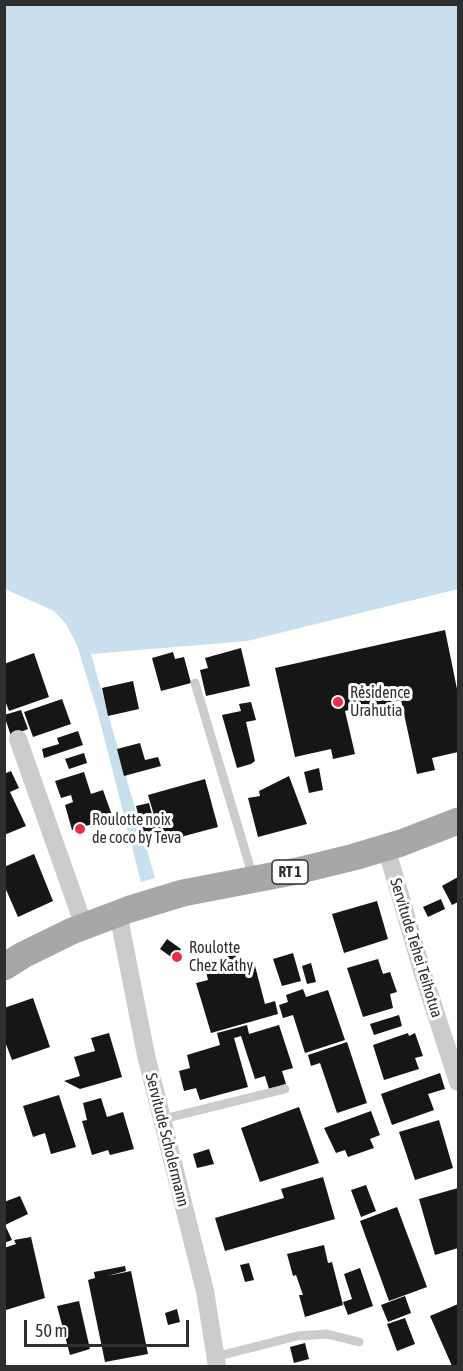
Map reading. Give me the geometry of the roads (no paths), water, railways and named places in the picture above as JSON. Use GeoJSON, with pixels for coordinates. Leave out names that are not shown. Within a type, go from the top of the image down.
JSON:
{"type":"FeatureCollection","features":[{"type":"Feature","properties":{"kind":"main road","name":"RT 1"},"geometry":{"type":"LineString","coordinates":[[4,967],[23,955],[84,926],[118,913],[183,893],[297,871],[386,848],[459,821]]}},
{"type":"Feature","properties":{"kind":"street"},"geometry":{"type":"LineString","coordinates":[[18,739],[84,926]]}},
{"type":"Feature","properties":{"kind":"street","name":"Servitude Tehei Teihotua"},"geometry":{"type":"LineString","coordinates":[[386,848],[423,974],[459,1082]]}},
{"type":"Feature","properties":{"kind":"street","name":"Servitude Scholermann"},"geometry":{"type":"LineString","coordinates":[[118,913],[144,1045],[205,1291],[216,1362]]}},
{"type":"Feature","properties":{"kind":"lane"},"geometry":{"type":"LineString","coordinates":[[195,683],[253,880]]}},
{"type":"Feature","properties":{"kind":"lane"},"geometry":{"type":"LineString","coordinates":[[163,1119],[285,1089]]}},
{"type":"Feature","properties":{"kind":"lane"},"geometry":{"type":"LineString","coordinates":[[216,1362],[297,1336],[327,1334],[359,1342]]}},
{"type":"Feature","properties":{"kind":"water"},"geometry":{"type":"Polygon","coordinates":[[[4,5],[458,5],[458,589],[247,641],[91,654],[155,878],[141,882],[98,714],[77,645],[66,624],[54,611],[5,589],[4,5]]]}},
{"type":"Feature","properties":{"kind":"place","name":"Résidence Urahutia"},"geometry":{"type":"Point","coordinates":[338,702]}},
{"type":"Feature","properties":{"kind":"place","name":"Roulotte noix de coco by Teva"},"geometry":{"type":"Point","coordinates":[80,829]}},
{"type":"Feature","properties":{"kind":"place","name":"Roulotte Chez Kathy"},"geometry":{"type":"Point","coordinates":[177,957]}}]}
